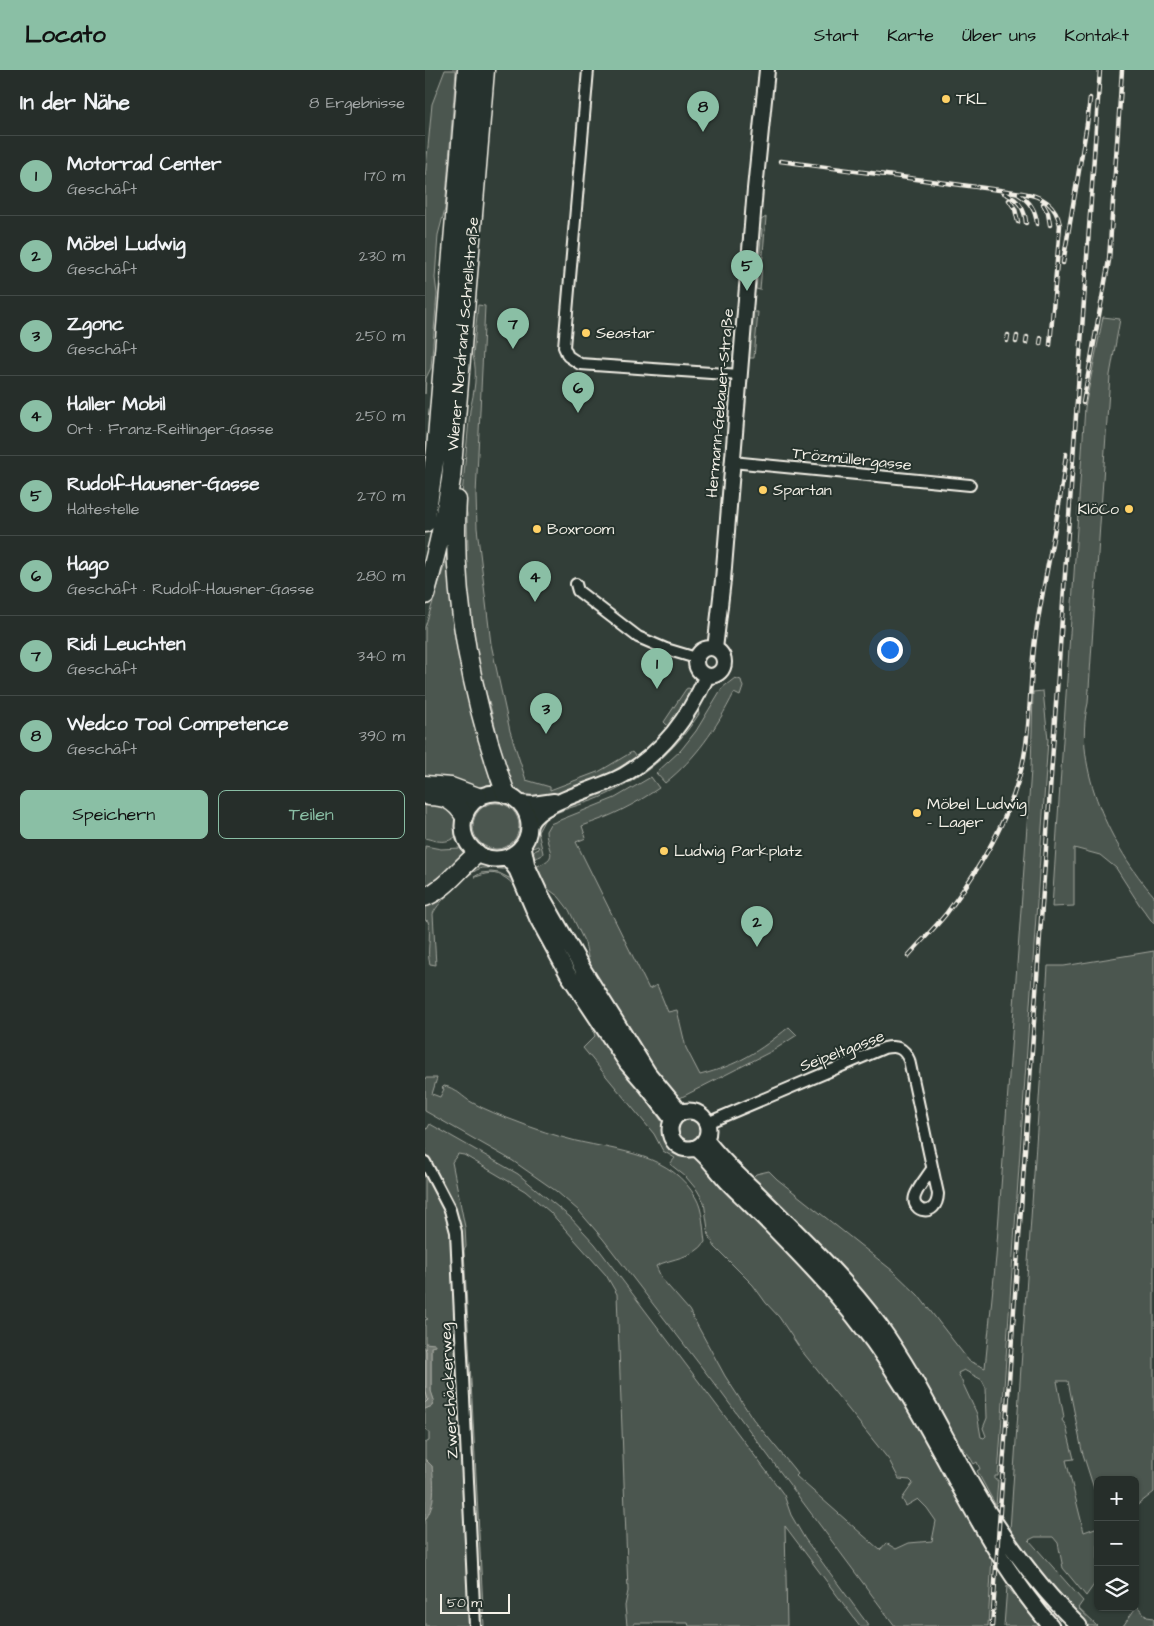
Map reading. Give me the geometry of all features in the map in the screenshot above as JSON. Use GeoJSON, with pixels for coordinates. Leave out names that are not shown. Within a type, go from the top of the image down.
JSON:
{"type":"FeatureCollection","features":[{"type":"Feature","properties":{"kind":"highway","name":"Wiener Nordrand Schnellstraße"},"geometry":{"type":"LineString","coordinates":[[425,523],[436,442],[467,70]]}},
{"type":"Feature","properties":{"kind":"highway","name":"Wiener Nordrand Schnellstraße"},"geometry":{"type":"LineString","coordinates":[[425,595],[437,555],[451,479],[485,70]]}},
{"type":"Feature","properties":{"kind":"highway"},"geometry":{"type":"LineString","coordinates":[[425,466],[436,442]]}},
{"type":"Feature","properties":{"kind":"highway"},"geometry":{"type":"LineString","coordinates":[[451,479],[457,497],[456,558],[466,640],[482,719],[495,763],[513,798]]}},
{"type":"Feature","properties":{"kind":"highway"},"geometry":{"type":"LineString","coordinates":[[425,785],[451,787],[478,798]]}},
{"type":"Feature","properties":{"kind":"highway"},"geometry":{"type":"LineString","coordinates":[[425,796],[448,798],[457,805],[464,815]]}},
{"type":"Feature","properties":{"kind":"highway"},"geometry":{"type":"LineString","coordinates":[[425,897],[440,889],[477,854]]}},
{"type":"Feature","properties":{"kind":"main road"},"geometry":{"type":"LineString","coordinates":[[496,792],[513,798],[527,814],[530,824],[523,846],[508,858],[497,860],[477,854],[470,848],[463,831],[464,815],[470,805],[478,798],[496,792]]}},
{"type":"Feature","properties":{"kind":"main road"},"geometry":{"type":"LineString","coordinates":[[523,846],[527,866],[539,892],[583,972],[677,1117]]}},
{"type":"Feature","properties":{"kind":"main road"},"geometry":{"type":"LineString","coordinates":[[508,858],[517,870],[538,919],[568,974],[627,1063],[677,1117]]}},
{"type":"Feature","properties":{"kind":"main road"},"geometry":{"type":"LineString","coordinates":[[693,1112],[699,1114],[707,1123],[708,1132],[701,1144],[685,1149],[675,1143],[670,1132],[677,1117],[693,1112]]}},
{"type":"Feature","properties":{"kind":"main road"},"geometry":{"type":"LineString","coordinates":[[701,1144],[723,1178],[821,1276],[865,1328],[907,1391],[990,1540],[1030,1602],[1051,1626]]}},
{"type":"Feature","properties":{"kind":"main road"},"geometry":{"type":"LineString","coordinates":[[701,1144],[753,1189],[831,1268],[879,1324],[915,1379],[1003,1535],[1031,1572],[1079,1626]]}},
{"type":"Feature","properties":{"kind":"street"},"geometry":{"type":"LineString","coordinates":[[588,70],[564,347],[568,356],[579,364],[740,376]]}},
{"type":"Feature","properties":{"kind":"street","name":"Hermann-Gebauer-Straße"},"geometry":{"type":"LineString","coordinates":[[530,824],[535,816],[562,800],[623,776],[645,761],[681,724],[694,704],[707,676],[718,674],[724,665],[722,655],[715,649],[723,580],[767,70]]}},
{"type":"Feature","properties":{"kind":"street","name":"Trözmüllergasse"},"geometry":{"type":"LineString","coordinates":[[732,462],[970,486]]}},
{"type":"Feature","properties":{"kind":"street"},"geometry":{"type":"LineString","coordinates":[[576,584],[578,591],[638,637],[666,649],[696,658]]}},
{"type":"Feature","properties":{"kind":"street"},"geometry":{"type":"LineString","coordinates":[[707,676],[699,672],[695,662],[696,658],[705,649],[715,649]]}},
{"type":"Feature","properties":{"kind":"street","name":"Hermann-Gebauer-Straße"},"geometry":{"type":"LineString","coordinates":[[513,798],[533,804],[562,800]]}},
{"type":"Feature","properties":{"kind":"street","name":"Seipeltgasse"},"geometry":{"type":"LineString","coordinates":[[707,1123],[884,1048],[897,1046],[902,1049],[909,1060],[932,1168]]}},
{"type":"Feature","properties":{"kind":"street","name":"Zwerchäckerweg"},"geometry":{"type":"LineString","coordinates":[[425,1162],[450,1210],[456,1232],[475,1626]]}},
{"type":"Feature","properties":{"kind":"shaded area"},"geometry":{"type":"Polygon","coordinates":[[[445,70],[456,71],[445,209],[438,235],[435,278],[437,294],[431,368],[426,378],[425,394],[425,179],[432,104],[445,70]]]}},
{"type":"Feature","properties":{"kind":"shaded area"},"geometry":{"type":"Polygon","coordinates":[[[766,217],[760,290],[756,289],[762,229],[758,227],[761,220],[766,217]]]}},
{"type":"Feature","properties":{"kind":"shaded area"},"geometry":{"type":"Polygon","coordinates":[[[478,305],[485,306],[476,495],[477,528],[491,644],[510,731],[526,780],[550,787],[550,790],[600,771],[632,752],[636,757],[613,771],[589,782],[590,784],[575,790],[535,799],[528,799],[512,789],[498,750],[499,742],[489,701],[480,679],[467,591],[463,556],[468,549],[467,514],[462,495],[470,410],[475,383],[473,356],[478,305]]]}},
{"type":"Feature","properties":{"kind":"shaded area"},"geometry":{"type":"Polygon","coordinates":[[[752,312],[758,312],[754,358],[748,358],[752,312]]]}},
{"type":"Feature","properties":{"kind":"shaded area"},"geometry":{"type":"Polygon","coordinates":[[[1103,317],[1120,319],[1110,375],[1085,728],[1086,754],[1099,806],[1110,831],[1138,877],[1154,896],[1154,924],[1116,868],[1100,855],[1074,848],[1074,906],[1052,907],[1085,407],[1103,317]]]}},
{"type":"Feature","properties":{"kind":"shaded area"},"geometry":{"type":"Polygon","coordinates":[[[450,548],[495,786],[476,788],[425,777],[425,627],[450,548]]]}},
{"type":"Feature","properties":{"kind":"shaded area"},"geometry":{"type":"Polygon","coordinates":[[[735,678],[741,680],[743,687],[740,696],[734,693],[720,719],[696,753],[665,783],[656,773],[681,750],[696,731],[722,688],[735,678]]]}},
{"type":"Feature","properties":{"kind":"shaded area"},"geometry":{"type":"Polygon","coordinates":[[[688,688],[693,690],[687,703],[669,727],[664,722],[688,688]]]}},
{"type":"Feature","properties":{"kind":"shaded area"},"geometry":{"type":"Polygon","coordinates":[[[1043,691],[1048,740],[998,1476],[995,1476],[995,1480],[998,1480],[996,1506],[977,1471],[980,1469],[977,1462],[974,1464],[958,1443],[909,1357],[778,1204],[752,1178],[756,1174],[769,1171],[893,1271],[918,1295],[969,1361],[985,1368],[996,1257],[1031,770],[1033,692],[1043,691]],[[964,1370],[958,1373],[977,1414],[981,1437],[984,1438],[986,1436],[983,1428],[987,1418],[986,1388],[982,1380],[964,1370]]]}},
{"type":"Feature","properties":{"kind":"shaded area"},"geometry":{"type":"Polygon","coordinates":[[[698,710],[699,714],[679,741],[643,774],[615,791],[593,801],[557,812],[545,819],[538,832],[543,853],[541,856],[530,860],[531,852],[539,849],[538,846],[530,849],[542,819],[561,808],[624,782],[676,740],[698,710]]]}},
{"type":"Feature","properties":{"kind":"shaded area"},"geometry":{"type":"Polygon","coordinates":[[[651,777],[659,788],[622,810],[582,826],[586,838],[576,842],[649,989],[657,985],[668,1012],[677,1010],[686,1048],[700,1075],[726,1067],[747,1057],[789,1027],[797,1035],[774,1050],[678,1099],[609,1004],[589,962],[585,943],[569,910],[559,897],[539,882],[533,868],[542,864],[550,857],[546,831],[550,824],[615,798],[651,777]]]}},
{"type":"Feature","properties":{"kind":"shaded area"},"geometry":{"type":"Polygon","coordinates":[[[496,803],[509,807],[515,813],[519,826],[515,839],[509,845],[496,849],[483,845],[477,839],[473,826],[477,813],[483,807],[496,803]]]}},
{"type":"Feature","properties":{"kind":"shaded area"},"geometry":{"type":"Polygon","coordinates":[[[425,804],[440,805],[455,814],[457,835],[446,841],[425,838],[425,804]]]}},
{"type":"Feature","properties":{"kind":"shaded area"},"geometry":{"type":"Polygon","coordinates":[[[425,846],[441,849],[461,848],[466,854],[425,892],[425,846]]]}},
{"type":"Feature","properties":{"kind":"shaded area"},"geometry":{"type":"Polygon","coordinates":[[[478,865],[501,865],[510,869],[482,868],[477,870],[454,888],[441,902],[433,914],[436,965],[430,964],[429,927],[428,921],[425,920],[425,905],[447,893],[478,865]]]}},
{"type":"Feature","properties":{"kind":"shaded area"},"geometry":{"type":"Polygon","coordinates":[[[491,872],[499,873],[509,878],[515,876],[600,1034],[665,1126],[665,1137],[670,1146],[676,1152],[683,1155],[692,1155],[812,1274],[879,1359],[916,1421],[975,1530],[992,1556],[988,1626],[895,1626],[720,1391],[603,1239],[579,1211],[556,1191],[513,1161],[425,1111],[425,1078],[437,1078],[432,1094],[440,1097],[444,1089],[442,1088],[444,1086],[448,1087],[478,1106],[545,1132],[627,1152],[659,1163],[686,1183],[698,1203],[705,1242],[689,1255],[656,1266],[662,1279],[689,1310],[725,1376],[753,1419],[798,1474],[796,1476],[880,1550],[886,1543],[896,1549],[909,1543],[932,1541],[936,1521],[927,1508],[918,1499],[906,1506],[902,1499],[913,1483],[910,1480],[899,1479],[889,1460],[801,1350],[779,1317],[753,1285],[715,1247],[709,1236],[704,1202],[697,1190],[686,1177],[670,1164],[675,1158],[663,1151],[654,1134],[583,1048],[595,1036],[590,1022],[551,960],[516,888],[510,881],[498,874],[490,873],[474,877],[481,873],[491,872]]]}},
{"type":"Feature","properties":{"kind":"shaded area"},"geometry":{"type":"Polygon","coordinates":[[[1154,951],[1154,1492],[1139,1504],[1139,1476],[1094,1476],[1094,1488],[1082,1451],[1068,1381],[1057,1381],[1064,1417],[1062,1420],[1066,1426],[1074,1459],[1066,1460],[1084,1532],[1094,1528],[1094,1585],[1086,1596],[1063,1568],[1058,1543],[1053,1537],[1035,1537],[1029,1540],[1083,1601],[1078,1608],[1097,1626],[1088,1626],[1058,1594],[1027,1558],[1010,1530],[1048,966],[1064,966],[1154,951]]]}},
{"type":"Feature","properties":{"kind":"shaded area"},"geometry":{"type":"Polygon","coordinates":[[[689,1116],[699,1120],[703,1130],[699,1140],[689,1144],[679,1140],[675,1130],[679,1120],[689,1116]]]}},
{"type":"Feature","properties":{"kind":"shaded area"},"geometry":{"type":"Polygon","coordinates":[[[430,1124],[518,1174],[570,1217],[595,1244],[784,1495],[791,1515],[805,1539],[869,1626],[860,1626],[785,1526],[787,1626],[689,1626],[688,1623],[634,1623],[634,1626],[627,1626],[625,1606],[628,1591],[617,1294],[606,1275],[550,1212],[525,1191],[464,1155],[458,1154],[452,1162],[465,1227],[466,1247],[464,1250],[484,1626],[480,1626],[461,1234],[460,1225],[453,1206],[425,1154],[425,1128],[427,1129],[430,1124]]]}},
{"type":"Feature","properties":{"kind":"shaded area"},"geometry":{"type":"Polygon","coordinates":[[[425,1169],[447,1214],[452,1234],[470,1626],[425,1626],[425,1520],[432,1466],[425,1459],[425,1443],[429,1441],[429,1432],[425,1429],[425,1409],[432,1406],[434,1400],[431,1392],[431,1346],[435,1345],[425,1343],[425,1320],[428,1319],[425,1317],[425,1169]]]}},
{"type":"Feature","properties":{"kind":"shaded area"},"geometry":{"type":"Polygon","coordinates":[[[1007,1586],[1039,1626],[1004,1626],[1007,1586]]]}},
{"type":"Feature","properties":{"kind":"shaded area"},"geometry":{"type":"Polygon","coordinates":[[[1139,1608],[1147,1617],[1154,1618],[1154,1626],[1123,1626],[1134,1611],[1139,1611],[1139,1608]]]}},
{"type":"Feature","properties":{"kind":"water"},"geometry":{"type":"Polygon","coordinates":[[[425,1343],[435,1344],[435,1346],[431,1347],[431,1391],[434,1400],[432,1406],[425,1409],[425,1343]]]}},
{"type":"Feature","properties":{"kind":"water"},"geometry":{"type":"Polygon","coordinates":[[[425,1459],[432,1466],[434,1487],[433,1501],[425,1520],[425,1459]]]}},
{"type":"Feature","properties":{"kind":"railway"},"geometry":{"type":"LineString","coordinates":[[992,1626],[1100,70]]}},
{"type":"Feature","properties":{"kind":"railway"},"geometry":{"type":"LineString","coordinates":[[1083,403],[1109,260],[1122,70]]}},
{"type":"Feature","properties":{"kind":"railway"},"geometry":{"type":"LineString","coordinates":[[1063,263],[1090,98]]}},
{"type":"Feature","properties":{"kind":"railway"},"geometry":{"type":"LineString","coordinates":[[780,161],[1022,193],[1036,196],[1047,202],[1055,212],[1060,225],[1050,345]]}},
{"type":"Feature","properties":{"kind":"railway"},"geometry":{"type":"LineString","coordinates":[[1004,193],[1020,205],[1026,223]]}},
{"type":"Feature","properties":{"kind":"railway"},"geometry":{"type":"LineString","coordinates":[[1018,194],[1032,206],[1037,224]]}},
{"type":"Feature","properties":{"kind":"railway"},"geometry":{"type":"LineString","coordinates":[[1009,200],[1015,209],[1018,222]]}},
{"type":"Feature","properties":{"kind":"railway"},"geometry":{"type":"LineString","coordinates":[[1043,204],[1048,213],[1050,225]]}},
{"type":"Feature","properties":{"kind":"railway"},"geometry":{"type":"LineString","coordinates":[[1007,341],[1008,335]]}},
{"type":"Feature","properties":{"kind":"railway"},"geometry":{"type":"LineString","coordinates":[[1016,342],[1017,336]]}},
{"type":"Feature","properties":{"kind":"railway"},"geometry":{"type":"LineString","coordinates":[[1026,343],[1027,337]]}},
{"type":"Feature","properties":{"kind":"railway"},"geometry":{"type":"LineString","coordinates":[[1040,344],[1041,338]]}},
{"type":"Feature","properties":{"kind":"railway"},"geometry":{"type":"LineString","coordinates":[[908,956],[946,914],[973,875],[997,834],[1015,791],[1026,745],[1036,632],[1060,499],[1066,454]]}},
{"type":"Feature","properties":{"kind":"place","name":"TKL"},"geometry":{"type":"Point","coordinates":[946,99]}},
{"type":"Feature","properties":{"kind":"place","name":"Wedco Tool Competence"},"geometry":{"type":"Point","coordinates":[703,132]}},
{"type":"Feature","properties":{"kind":"place","name":"Rudolf-Hausner-Gasse"},"geometry":{"type":"Point","coordinates":[747,291]}},
{"type":"Feature","properties":{"kind":"place","name":"Seastar"},"geometry":{"type":"Point","coordinates":[586,333]}},
{"type":"Feature","properties":{"kind":"place","name":"Ridi Leuchten"},"geometry":{"type":"Point","coordinates":[513,349]}},
{"type":"Feature","properties":{"kind":"place","name":"Hago"},"geometry":{"type":"Point","coordinates":[578,413]}},
{"type":"Feature","properties":{"kind":"place","name":"Spartan"},"geometry":{"type":"Point","coordinates":[763,490]}},
{"type":"Feature","properties":{"kind":"place","name":"KlöCo"},"geometry":{"type":"Point","coordinates":[1129,509]}},
{"type":"Feature","properties":{"kind":"place","name":"Boxroom"},"geometry":{"type":"Point","coordinates":[537,529]}},
{"type":"Feature","properties":{"kind":"place","name":"Haller Mobil"},"geometry":{"type":"Point","coordinates":[535,602]}},
{"type":"Feature","properties":{"kind":"place","name":"Motorrad Center"},"geometry":{"type":"Point","coordinates":[657,689]}},
{"type":"Feature","properties":{"kind":"place","name":"Zgonc"},"geometry":{"type":"Point","coordinates":[546,734]}},
{"type":"Feature","properties":{"kind":"place","name":"Möbel Ludwig - Lager"},"geometry":{"type":"Point","coordinates":[917,813]}},
{"type":"Feature","properties":{"kind":"place","name":"Ludwig Parkplatz"},"geometry":{"type":"Point","coordinates":[664,851]}},
{"type":"Feature","properties":{"kind":"place","name":"Möbel Ludwig"},"geometry":{"type":"Point","coordinates":[757,947]}}]}
